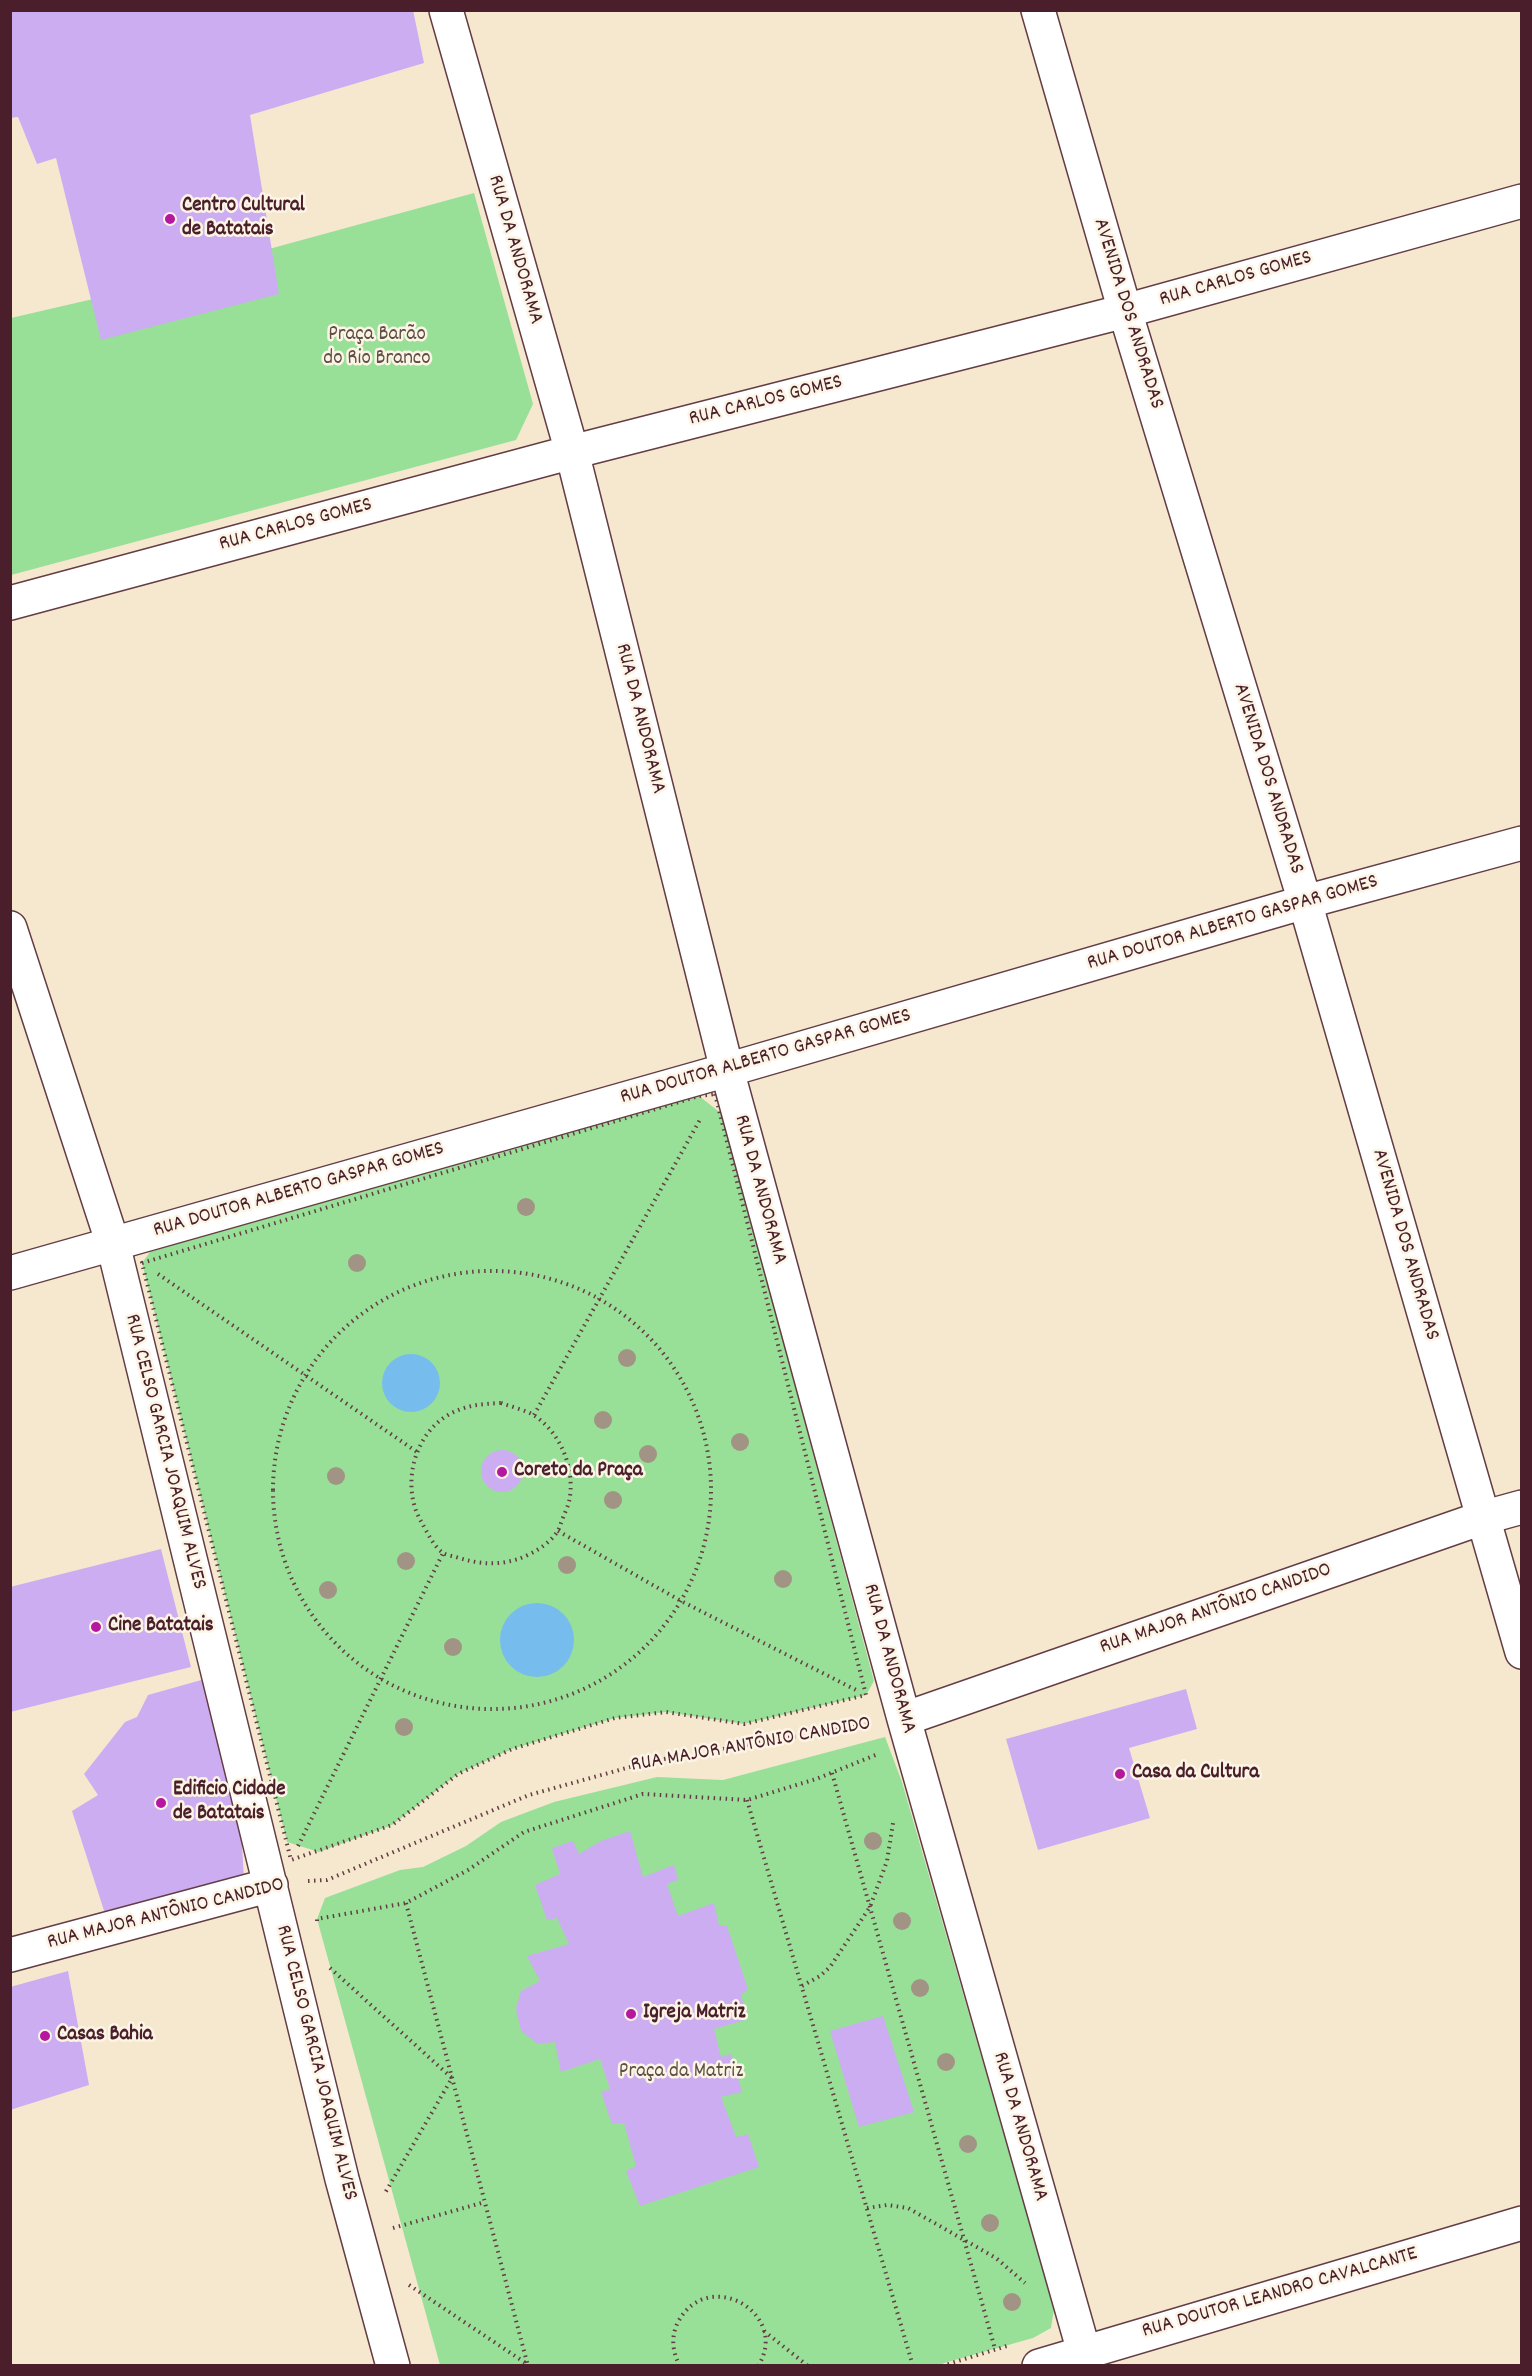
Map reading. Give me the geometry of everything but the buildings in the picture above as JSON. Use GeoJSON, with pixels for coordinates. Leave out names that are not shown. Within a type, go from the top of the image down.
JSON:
{"type":"FeatureCollection","features":[{"type":"Feature","properties":{"kind":"street","name":"RUA DA ANDORAMA"},"geometry":{"type":"LineString","coordinates":[[446,10],[572,452],[721,1082],[1085,2359]]}},
{"type":"Feature","properties":{"kind":"street","name":"AVENIDA DOS ANDRADAS"},"geometry":{"type":"LineString","coordinates":[[1038,10],[1125,311],[1305,903],[1521,1653]]}},
{"type":"Feature","properties":{"kind":"street","name":"RUA CARLOS GOMES"},"geometry":{"type":"LineString","coordinates":[[10,603],[572,452],[1125,311],[1521,201]]}},
{"type":"Feature","properties":{"kind":"street","name":"RUA DOUTOR ALBERTO GASPAR GOMES"},"geometry":{"type":"LineString","coordinates":[[10,1273],[721,1082],[1305,903],[1521,843]]}},
{"type":"Feature","properties":{"kind":"street","name":"RUA CELSO GARCIA JOAQUIM ALVES"},"geometry":{"type":"LineString","coordinates":[[10,928],[113,1244],[281,1873],[342,2179],[393,2366]]}},
{"type":"Feature","properties":{"kind":"street","name":"RUA MAJOR ANTÔNIO CANDIDO"},"geometry":{"type":"LineString","coordinates":[[904,1719],[1482,1518],[1521,1507]]}},
{"type":"Feature","properties":{"kind":"street","name":"RUA MAJOR ANTÔNIO CANDIDO"},"geometry":{"type":"LineString","coordinates":[[10,1955],[281,1873]]}},
{"type":"Feature","properties":{"kind":"street","name":"RUA DOUTOR LEANDRO CAVALCANTE"},"geometry":{"type":"LineString","coordinates":[[1039,2366],[1085,2359],[1521,2223]]}},
{"type":"Feature","properties":{"kind":"path"},"geometry":{"type":"LineString","coordinates":[[709,1104],[721,1082]]}},
{"type":"Feature","properties":{"kind":"path"},"geometry":{"type":"LineString","coordinates":[[142,1263],[699,1096],[721,1082]]}},
{"type":"Feature","properties":{"kind":"path"},"geometry":{"type":"LineString","coordinates":[[721,1082],[866,1695]]}},
{"type":"Feature","properties":{"kind":"path"},"geometry":{"type":"LineString","coordinates":[[534,1415],[703,1114]]}},
{"type":"Feature","properties":{"kind":"path"},"geometry":{"type":"LineString","coordinates":[[142,1263],[417,1452]]}},
{"type":"Feature","properties":{"kind":"path"},"geometry":{"type":"LineString","coordinates":[[142,1263],[281,1873]]}},
{"type":"Feature","properties":{"kind":"path"},"geometry":{"type":"LineString","coordinates":[[459,1271],[531,1273],[599,1301],[656,1343],[695,1405],[712,1476],[705,1549],[675,1615],[624,1668],[560,1701],[488,1711],[417,1698],[354,1661],[305,1607],[278,1540],[273,1467],[292,1396],[333,1337],[390,1293],[459,1271]]}},
{"type":"Feature","properties":{"kind":"path"},"geometry":{"type":"LineString","coordinates":[[501,1403],[534,1415],[548,1427],[562,1447],[570,1471],[570,1497],[558,1531],[528,1556],[504,1563],[479,1564],[443,1553],[416,1514],[410,1487],[417,1452],[426,1434],[447,1415],[473,1405],[501,1403]]}},
{"type":"Feature","properties":{"kind":"path"},"geometry":{"type":"LineString","coordinates":[[558,1531],[681,1601],[866,1695]]}},
{"type":"Feature","properties":{"kind":"path"},"geometry":{"type":"LineString","coordinates":[[281,1873],[443,1553]]}},
{"type":"Feature","properties":{"kind":"path"},"geometry":{"type":"LineString","coordinates":[[281,1873],[392,1825],[458,1774],[512,1749],[615,1718],[666,1712],[744,1724],[866,1695]]}},
{"type":"Feature","properties":{"kind":"path","name":"RUA MAJOR ANTÔNIO CANDIDO"},"geometry":{"type":"LineString","coordinates":[[281,1873],[327,1880],[529,1795],[652,1761],[904,1719]]}},
{"type":"Feature","properties":{"kind":"path"},"geometry":{"type":"LineString","coordinates":[[317,1919],[406,1904],[468,1870],[524,1832],[643,1794],[747,1800],[832,1773],[881,1752]]}},
{"type":"Feature","properties":{"kind":"path"},"geometry":{"type":"LineString","coordinates":[[832,1773],[995,2349]]}},
{"type":"Feature","properties":{"kind":"path"},"geometry":{"type":"LineString","coordinates":[[747,1800],[913,2366]]}},
{"type":"Feature","properties":{"kind":"path"},"geometry":{"type":"LineString","coordinates":[[802,1986],[820,1976],[830,1967],[870,1907],[887,1861],[893,1825],[892,1814]]}},
{"type":"Feature","properties":{"kind":"path"},"geometry":{"type":"LineString","coordinates":[[406,1904],[528,2365]]}},
{"type":"Feature","properties":{"kind":"path"},"geometry":{"type":"LineString","coordinates":[[329,1967],[453,2078]]}},
{"type":"Feature","properties":{"kind":"path"},"geometry":{"type":"LineString","coordinates":[[383,2196],[453,2078]]}},
{"type":"Feature","properties":{"kind":"path"},"geometry":{"type":"LineString","coordinates":[[392,2228],[485,2202]]}},
{"type":"Feature","properties":{"kind":"path"},"geometry":{"type":"LineString","coordinates":[[866,2208],[887,2205],[908,2208],[996,2258],[1024,2282],[1029,2292]]}},
{"type":"Feature","properties":{"kind":"path"},"geometry":{"type":"LineString","coordinates":[[406,2283],[528,2365]]}},
{"type":"Feature","properties":{"kind":"path"},"geometry":{"type":"LineString","coordinates":[[680,2366],[673,2344],[674,2329],[681,2316],[692,2305],[705,2298],[726,2297],[747,2306],[757,2316],[764,2330],[765,2346],[758,2366]]}},
{"type":"Feature","properties":{"kind":"path"},"geometry":{"type":"LineString","coordinates":[[764,2330],[808,2366]]}},
{"type":"Feature","properties":{"kind":"path"},"geometry":{"type":"LineString","coordinates":[[942,2366],[1014,2344]]}},
{"type":"Feature","properties":{"kind":"path"},"geometry":{"type":"LineString","coordinates":[[673,2366],[676,2359]]}},
{"type":"Feature","properties":{"kind":"green space","name":"Praça Barão do Rio Branco"},"geometry":{"type":"Polygon","coordinates":[[[474,193],[533,404],[516,440],[11,575],[11,318],[106,296],[474,193]]]}},
{"type":"Feature","properties":{"kind":"green space"},"geometry":{"type":"Polygon","coordinates":[[[699,1096],[722,1114],[874,1681],[866,1695],[744,1724],[666,1712],[615,1718],[512,1749],[458,1774],[392,1825],[319,1852],[287,1842],[142,1263],[150,1252],[181,1242],[699,1096]]]}},
{"type":"Feature","properties":{"kind":"green space","name":"Praça da Matriz"},"geometry":{"type":"Polygon","coordinates":[[[885,1737],[902,1782],[1054,2309],[1051,2328],[1033,2338],[937,2365],[440,2365],[317,1919],[325,1898],[400,1870],[423,1867],[466,1846],[501,1822],[554,1802],[657,1777],[723,1780],[885,1737]]]}},
{"type":"Feature","properties":{"kind":"water"},"geometry":{"type":"Polygon","coordinates":[[[411,1354],[422,1356],[435,1367],[440,1383],[438,1394],[427,1407],[411,1412],[400,1410],[387,1399],[382,1383],[384,1372],[395,1359],[411,1354]]]}},
{"type":"Feature","properties":{"kind":"water"},"geometry":{"type":"Polygon","coordinates":[[[544,1603],[564,1613],[572,1626],[574,1640],[572,1654],[564,1667],[551,1675],[530,1677],[510,1667],[502,1654],[500,1633],[510,1613],[523,1605],[544,1603]]]}},
{"type":"Feature","properties":{"kind":"place","name":"Centro Cultural de Batatais"},"geometry":{"type":"Point","coordinates":[170,219]}},
{"type":"Feature","properties":{"kind":"place","name":"Coreto da Praça"},"geometry":{"type":"Point","coordinates":[502,1472]}},
{"type":"Feature","properties":{"kind":"place","name":"Cine Batatais"},"geometry":{"type":"Point","coordinates":[96,1627]}},
{"type":"Feature","properties":{"kind":"place","name":"Casa da Cultura"},"geometry":{"type":"Point","coordinates":[1120,1774]}},
{"type":"Feature","properties":{"kind":"place","name":"Edificio Cidade de Batatais"},"geometry":{"type":"Point","coordinates":[161,1803]}},
{"type":"Feature","properties":{"kind":"place","name":"Igreja Matriz"},"geometry":{"type":"Point","coordinates":[631,2014]}},
{"type":"Feature","properties":{"kind":"place","name":"Casas Bahia"},"geometry":{"type":"Point","coordinates":[45,2036]}}]}
